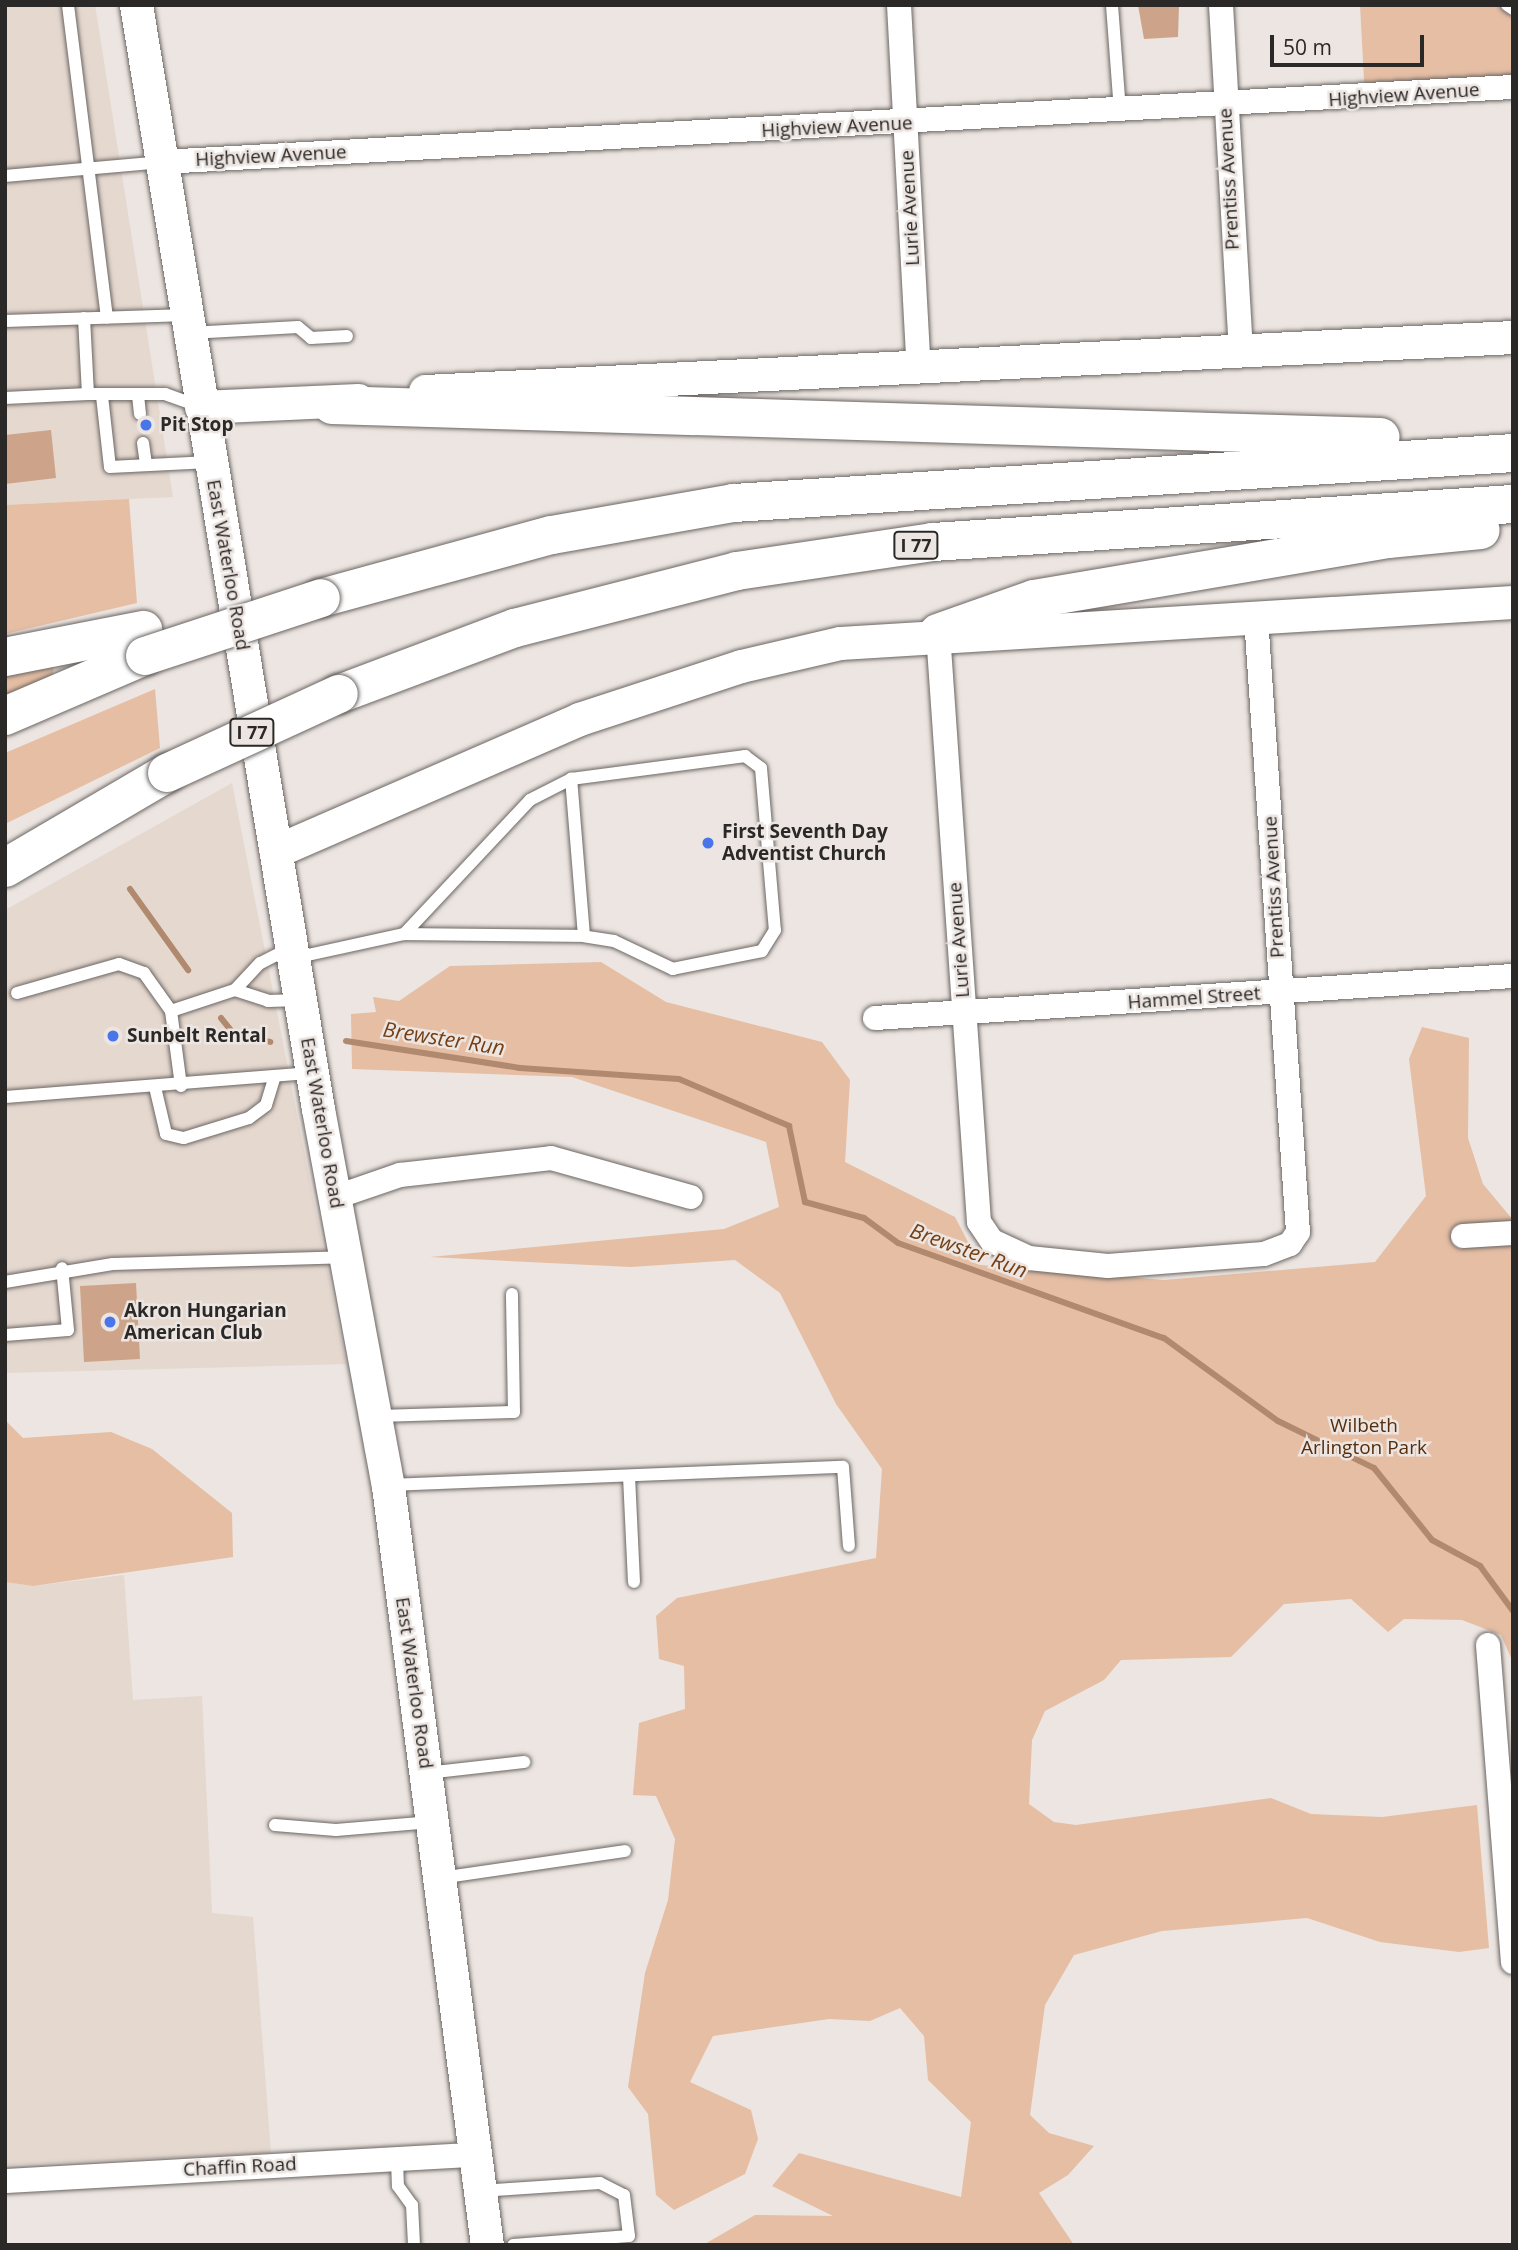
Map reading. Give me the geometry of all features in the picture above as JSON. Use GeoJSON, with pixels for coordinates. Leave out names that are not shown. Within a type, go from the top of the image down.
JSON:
{"type":"FeatureCollection","features":[{"type":"Feature","properties":{"kind":"highway"},"geometry":{"type":"LineString","coordinates":[[332,405],[1513,440]]}},
{"type":"Feature","properties":{"kind":"highway"},"geometry":{"type":"LineString","coordinates":[[5,657],[144,643],[321,591],[622,522],[831,494],[1513,453]]}},
{"type":"Feature","properties":{"kind":"highway","name":"I 77"},"geometry":{"type":"LineString","coordinates":[[5,868],[167,773],[339,695],[515,628],[737,571],[933,542],[1513,504]]}},
{"type":"Feature","properties":{"kind":"highway"},"geometry":{"type":"LineString","coordinates":[[938,633],[1034,599],[1388,539],[1513,527]]}},
{"type":"Feature","properties":{"kind":"highway"},"geometry":{"type":"LineString","coordinates":[[5,716],[144,643]]}},
{"type":"Feature","properties":{"kind":"main road","name":"East Waterloo Road"},"geometry":{"type":"LineString","coordinates":[[136,5],[312,1073],[388,1486],[487,2245]]}},
{"type":"Feature","properties":{"kind":"main road"},"geometry":{"type":"LineString","coordinates":[[201,407],[332,405],[404,392],[919,369],[1513,337]]}},
{"type":"Feature","properties":{"kind":"main road"},"geometry":{"type":"LineString","coordinates":[[276,850],[462,766],[700,678],[840,643],[938,633],[1256,618],[1513,602]]}},
{"type":"Feature","properties":{"kind":"street","name":"Lurie Avenue"},"geometry":{"type":"LineString","coordinates":[[899,5],[919,369]]}},
{"type":"Feature","properties":{"kind":"street","name":"Prentiss Avenue"},"geometry":{"type":"LineString","coordinates":[[1221,5],[1241,352]]}},
{"type":"Feature","properties":{"kind":"street","name":"Highview Avenue"},"geometry":{"type":"LineString","coordinates":[[162,162],[906,124],[1513,87]]}},
{"type":"Feature","properties":{"kind":"street","name":"Prentiss Avenue"},"geometry":{"type":"LineString","coordinates":[[992,1241],[1068,1266],[1108,1266],[1264,1254],[1295,1240],[1256,618]]}},
{"type":"Feature","properties":{"kind":"street","name":"Lurie Avenue"},"geometry":{"type":"LineString","coordinates":[[938,633],[975,1198],[982,1230],[992,1241]]}},
{"type":"Feature","properties":{"kind":"street","name":"Hammel Street"},"geometry":{"type":"LineString","coordinates":[[875,1018],[1513,976]]}},
{"type":"Feature","properties":{"kind":"street"},"geometry":{"type":"LineString","coordinates":[[336,1197],[400,1175],[551,1158],[691,1197]]}},
{"type":"Feature","properties":{"kind":"street"},"geometry":{"type":"LineString","coordinates":[[1464,1236],[1513,1233]]}},
{"type":"Feature","properties":{"kind":"street"},"geometry":{"type":"LineString","coordinates":[[1488,1645],[1513,1962]]}},
{"type":"Feature","properties":{"kind":"street","name":"Chaffin Road"},"geometry":{"type":"LineString","coordinates":[[5,2181],[475,2155]]}},
{"type":"Feature","properties":{"kind":"lane"},"geometry":{"type":"LineString","coordinates":[[68,5],[107,318]]}},
{"type":"Feature","properties":{"kind":"lane"},"geometry":{"type":"LineString","coordinates":[[1112,5],[1119,111]]}},
{"type":"Feature","properties":{"kind":"lane"},"geometry":{"type":"LineString","coordinates":[[1507,5],[1513,9]]}},
{"type":"Feature","properties":{"kind":"lane"},"geometry":{"type":"LineString","coordinates":[[5,176],[89,173],[162,162]]}},
{"type":"Feature","properties":{"kind":"lane"},"geometry":{"type":"LineString","coordinates":[[84,318],[88,394]]}},
{"type":"Feature","properties":{"kind":"lane"},"geometry":{"type":"LineString","coordinates":[[5,321],[107,318],[188,324],[298,327],[312,338],[347,337]]}},
{"type":"Feature","properties":{"kind":"lane"},"geometry":{"type":"LineString","coordinates":[[5,398],[165,394],[201,407]]}},
{"type":"Feature","properties":{"kind":"lane"},"geometry":{"type":"LineString","coordinates":[[138,395],[140,415]]}},
{"type":"Feature","properties":{"kind":"lane"},"geometry":{"type":"LineString","coordinates":[[102,396],[110,467],[210,462]]}},
{"type":"Feature","properties":{"kind":"lane"},"geometry":{"type":"LineString","coordinates":[[143,443],[146,465]]}},
{"type":"Feature","properties":{"kind":"lane"},"geometry":{"type":"LineString","coordinates":[[171,1011],[235,990],[260,963],[293,953],[404,934],[584,936],[614,941],[673,969],[762,951],[775,930],[761,768],[745,756],[571,779],[530,800],[404,934]]}},
{"type":"Feature","properties":{"kind":"lane"},"geometry":{"type":"LineString","coordinates":[[571,779],[584,936]]}},
{"type":"Feature","properties":{"kind":"lane"},"geometry":{"type":"LineString","coordinates":[[17,993],[119,964],[144,973],[171,1011],[181,1086]]}},
{"type":"Feature","properties":{"kind":"lane"},"geometry":{"type":"LineString","coordinates":[[235,990],[268,1002],[300,1000]]}},
{"type":"Feature","properties":{"kind":"lane"},"geometry":{"type":"LineString","coordinates":[[5,1097],[181,1086],[312,1073]]}},
{"type":"Feature","properties":{"kind":"lane"},"geometry":{"type":"LineString","coordinates":[[155,1087],[166,1134],[184,1139],[249,1118],[266,1105],[274,1078]]}},
{"type":"Feature","properties":{"kind":"lane"},"geometry":{"type":"LineString","coordinates":[[5,1282],[55,1277],[62,1268],[347,1257]]}},
{"type":"Feature","properties":{"kind":"lane"},"geometry":{"type":"LineString","coordinates":[[5,1335],[68,1330],[62,1268]]}},
{"type":"Feature","properties":{"kind":"lane"},"geometry":{"type":"LineString","coordinates":[[375,1416],[514,1412],[512,1294]]}},
{"type":"Feature","properties":{"kind":"lane"},"geometry":{"type":"LineString","coordinates":[[388,1486],[843,1467],[849,1546]]}},
{"type":"Feature","properties":{"kind":"lane"},"geometry":{"type":"LineString","coordinates":[[629,1476],[634,1582]]}},
{"type":"Feature","properties":{"kind":"lane"},"geometry":{"type":"LineString","coordinates":[[426,1773],[524,1762]]}},
{"type":"Feature","properties":{"kind":"lane"},"geometry":{"type":"LineString","coordinates":[[275,1825],[336,1830],[432,1822]]}},
{"type":"Feature","properties":{"kind":"lane"},"geometry":{"type":"LineString","coordinates":[[440,1878],[625,1850]]}},
{"type":"Feature","properties":{"kind":"lane"},"geometry":{"type":"LineString","coordinates":[[397,2160],[398,2186],[412,2205],[414,2245]]}},
{"type":"Feature","properties":{"kind":"lane"},"geometry":{"type":"LineString","coordinates":[[480,2191],[600,2182],[624,2195],[629,2236],[513,2245]]}},
{"type":"Feature","properties":{"kind":"shaded area"},"geometry":{"type":"Polygon","coordinates":[[[5,5],[95,5],[173,497],[5,505],[5,5]]]}},
{"type":"Feature","properties":{"kind":"shaded area"},"geometry":{"type":"Polygon","coordinates":[[[232,783],[346,1364],[5,1373],[5,910],[232,783]]]}},
{"type":"Feature","properties":{"kind":"shaded area"},"geometry":{"type":"Polygon","coordinates":[[[124,1575],[133,1700],[202,1696],[212,1913],[253,1917],[271,2153],[5,2165],[5,1582],[33,1586],[124,1575]]]}},
{"type":"Feature","properties":{"kind":"green space"},"geometry":{"type":"Polygon","coordinates":[[[1360,5],[1513,5],[1513,87],[1365,98],[1360,5]]]}},
{"type":"Feature","properties":{"kind":"green space"},"geometry":{"type":"Polygon","coordinates":[[[129,499],[137,603],[5,634],[5,505],[129,499]]]}},
{"type":"Feature","properties":{"kind":"green space"},"geometry":{"type":"Polygon","coordinates":[[[55,654],[52,683],[5,709],[5,666],[55,654]]]}},
{"type":"Feature","properties":{"kind":"green space"},"geometry":{"type":"Polygon","coordinates":[[[155,689],[160,748],[5,824],[5,753],[155,689]]]}},
{"type":"Feature","properties":{"kind":"green space","name":"Wilbeth Arlington Park"},"geometry":{"type":"Polygon","coordinates":[[[601,962],[666,1002],[822,1042],[850,1080],[845,1162],[955,1217],[980,1265],[1164,1280],[1375,1262],[1426,1196],[1409,1059],[1422,1027],[1469,1038],[1468,1138],[1483,1184],[1513,1220],[1513,1719],[1512,1660],[1501,1635],[1462,1620],[1404,1619],[1388,1632],[1351,1599],[1284,1604],[1231,1657],[1121,1660],[1104,1680],[1045,1711],[1032,1740],[1029,1804],[1054,1822],[1076,1825],[1271,1798],[1311,1814],[1382,1817],[1477,1805],[1489,1948],[1459,1952],[1380,1942],[1307,1918],[1162,1931],[1074,1955],[1045,2005],[1030,2115],[1049,2133],[1094,2146],[1068,2175],[1039,2193],[1074,2245],[703,2245],[755,2215],[833,2216],[772,2186],[799,2153],[961,2197],[971,2122],[928,2080],[924,2036],[900,2008],[870,2021],[829,2019],[713,2036],[690,2082],[751,2110],[758,2139],[745,2174],[674,2210],[656,2195],[648,2114],[628,2087],[645,1973],[668,1900],[675,1839],[656,1796],[633,1795],[639,1723],[685,1709],[684,1666],[659,1659],[656,1616],[677,1598],[876,1558],[882,1469],[836,1404],[780,1293],[735,1260],[631,1267],[430,1257],[724,1229],[779,1207],[766,1142],[572,1077],[352,1069],[351,1014],[376,1012],[373,997],[399,1001],[450,966],[601,962]]]}},
{"type":"Feature","properties":{"kind":"green space"},"geometry":{"type":"Polygon","coordinates":[[[5,1420],[23,1438],[111,1432],[152,1449],[232,1513],[233,1557],[33,1586],[5,1582],[5,1420]]]}},
{"type":"Feature","properties":{"kind":"building"},"geometry":{"type":"Polygon","coordinates":[[[1138,5],[1179,5],[1178,37],[1144,39],[1138,5]]]}},
{"type":"Feature","properties":{"kind":"building"},"geometry":{"type":"Polygon","coordinates":[[[51,430],[56,478],[5,484],[5,435],[51,430]]]}},
{"type":"Feature","properties":{"kind":"building","name":"Akron Hungarian American Club"},"geometry":{"type":"Polygon","coordinates":[[[136,1283],[140,1359],[84,1362],[80,1286],[136,1283]]]}},
{"type":"Feature","properties":{"kind":"waterway","name":"Brewster Run"},"geometry":{"type":"LineString","coordinates":[[130,889],[188,970]]}},
{"type":"Feature","properties":{"kind":"waterway","name":"Brewster Run"},"geometry":{"type":"LineString","coordinates":[[221,1018],[235,1035],[270,1042]]}},
{"type":"Feature","properties":{"kind":"waterway","name":"Brewster Run"},"geometry":{"type":"LineString","coordinates":[[346,1041],[520,1068],[679,1079],[789,1126],[805,1202],[864,1218],[898,1243],[1164,1338],[1278,1421],[1374,1468],[1432,1540],[1480,1566],[1513,1611]]}},
{"type":"Feature","properties":{"kind":"place","name":"Pit Stop"},"geometry":{"type":"Point","coordinates":[146,425]}},
{"type":"Feature","properties":{"kind":"place","name":"First Seventh Day Adventist Church"},"geometry":{"type":"Point","coordinates":[708,843]}},
{"type":"Feature","properties":{"kind":"place","name":"Sunbelt Rental"},"geometry":{"type":"Point","coordinates":[113,1036]}},
{"type":"Feature","properties":{"kind":"place","name":"Akron Hungarian American Club"},"geometry":{"type":"Point","coordinates":[110,1322]}}]}
